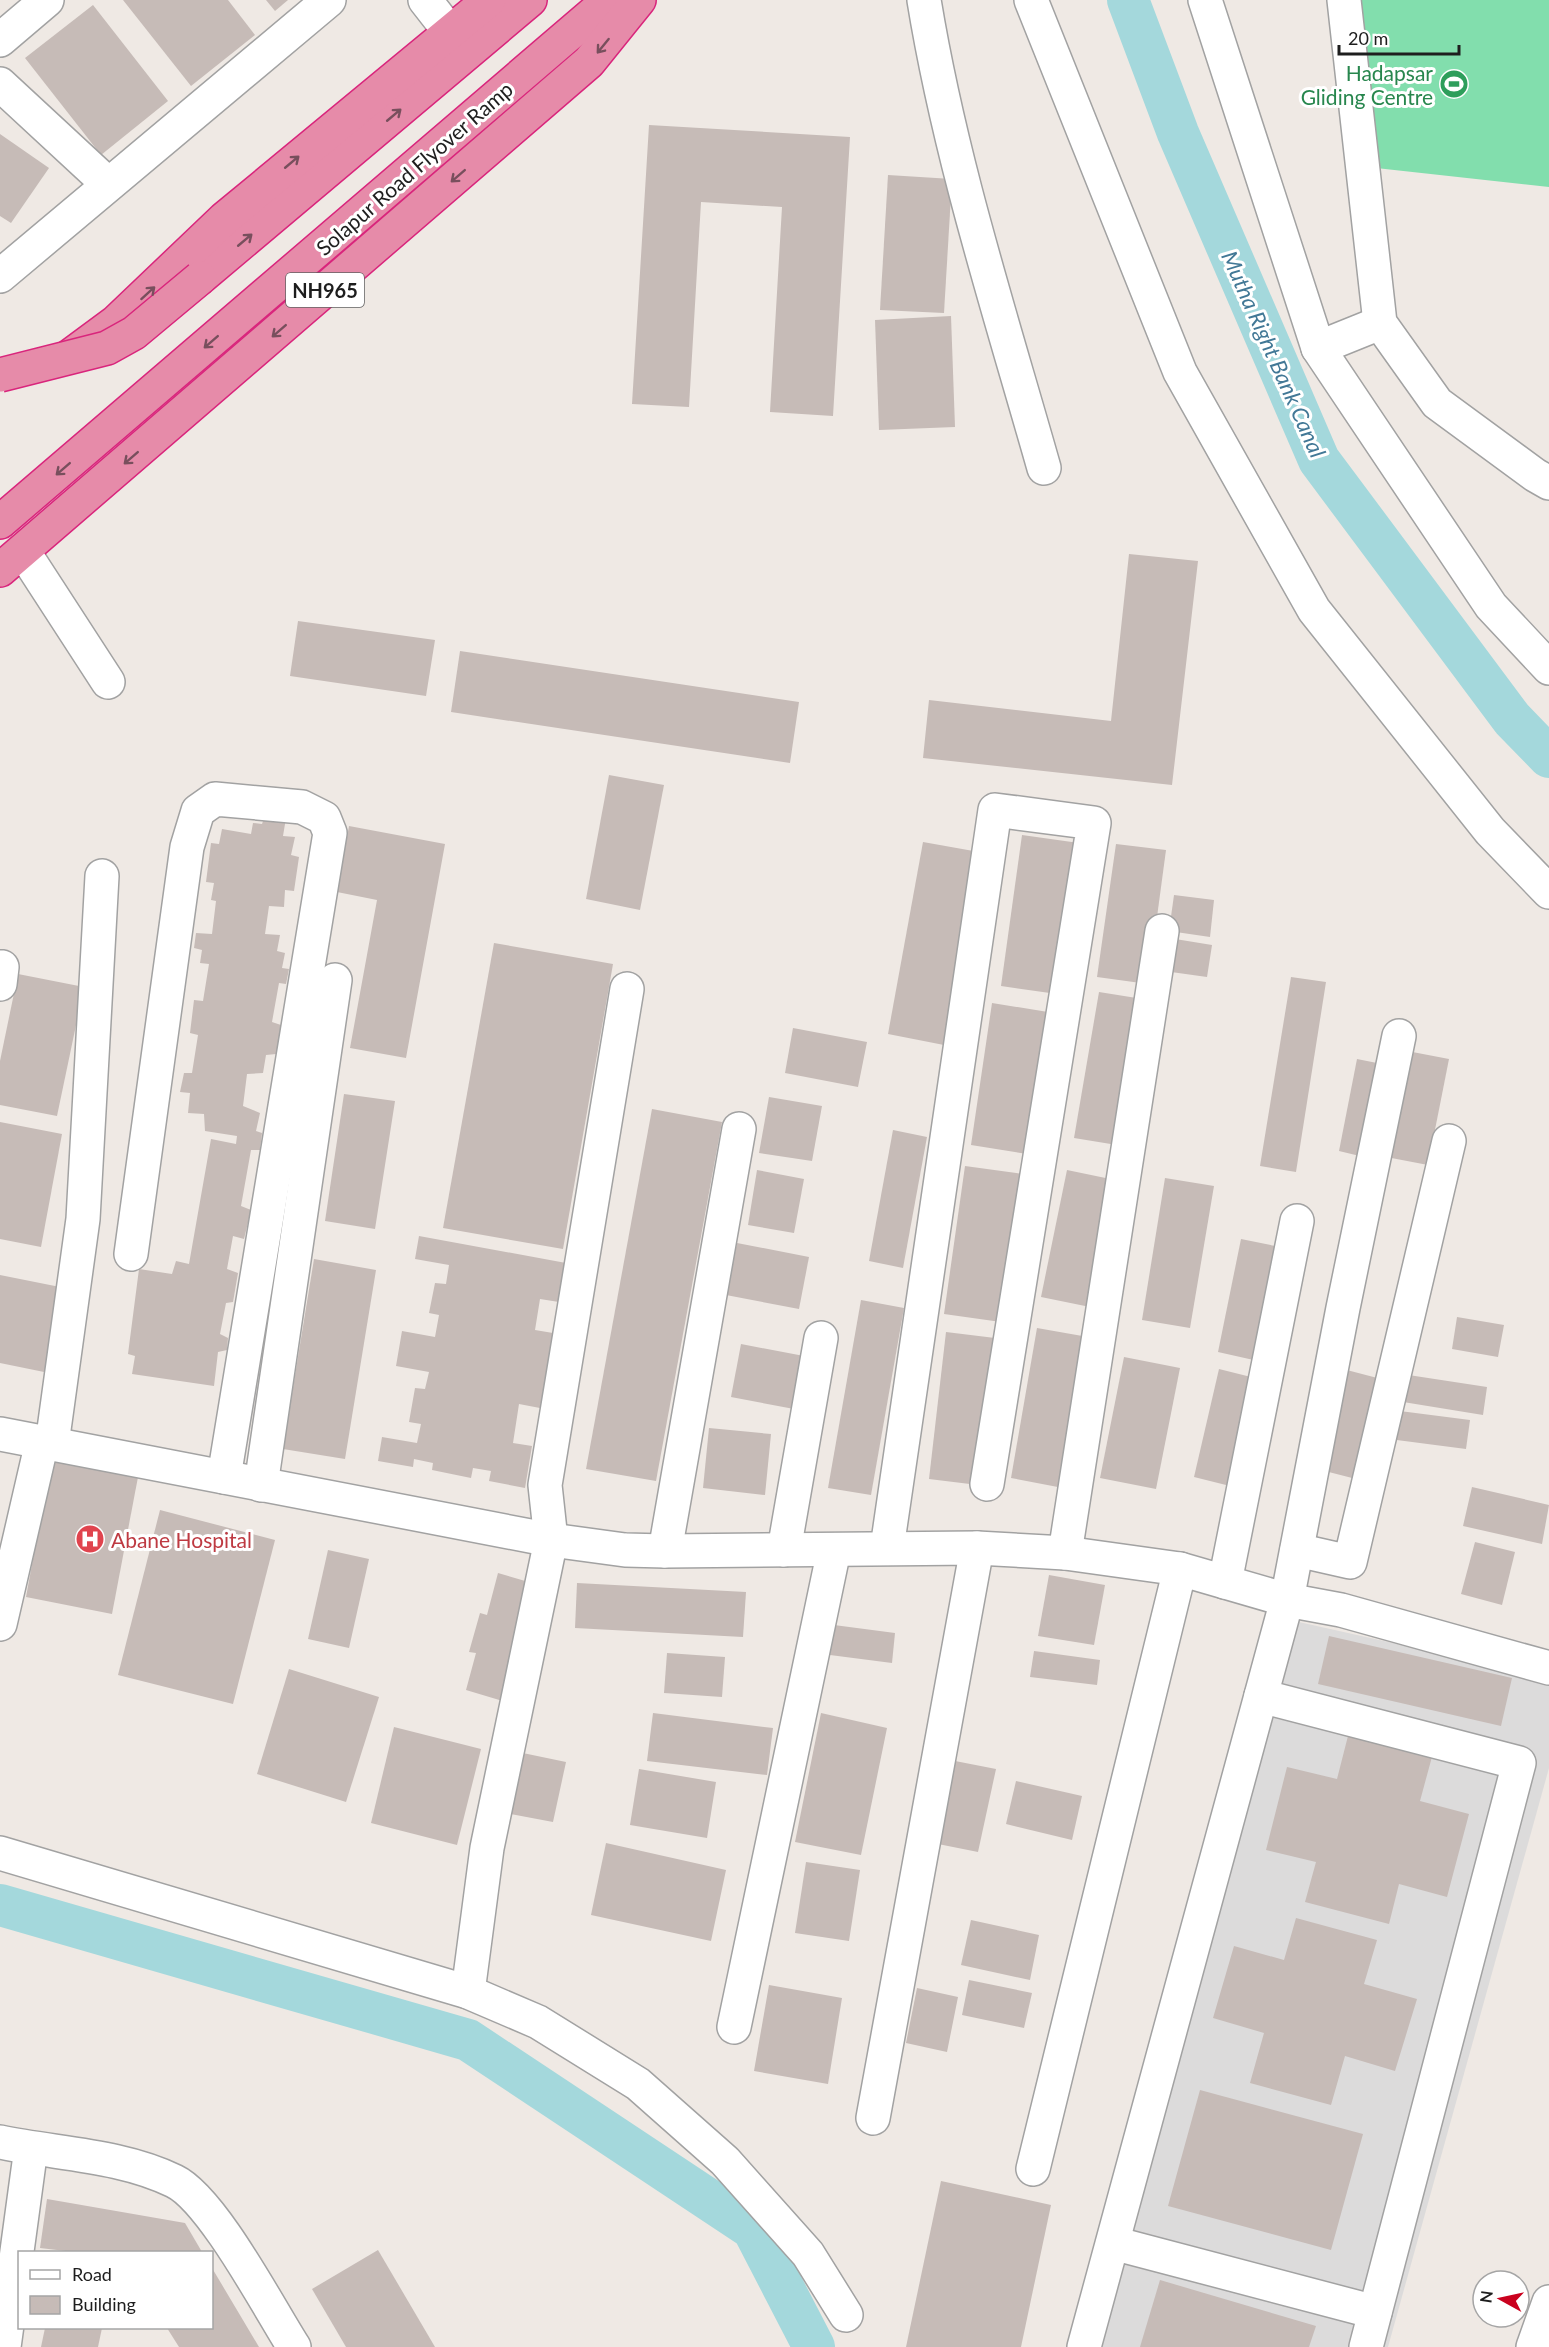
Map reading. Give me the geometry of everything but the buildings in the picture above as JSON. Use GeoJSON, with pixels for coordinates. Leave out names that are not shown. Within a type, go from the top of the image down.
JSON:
{"type":"FeatureCollection","features":[{"type":"Feature","properties":{"kind":"highway"},"geometry":{"type":"LineString","coordinates":[[0,390],[35,379],[116,322],[225,219],[489,0]]}},
{"type":"Feature","properties":{"kind":"highway"},"geometry":{"type":"LineString","coordinates":[[0,375],[107,348],[134,333],[530,0]]}},
{"type":"Feature","properties":{"kind":"highway","name":"Solapur Road Flyover Ramp"},"geometry":{"type":"LineString","coordinates":[[0,522],[609,0]]}},
{"type":"Feature","properties":{"kind":"highway","name":"NH965"},"geometry":{"type":"LineString","coordinates":[[11,560],[589,62],[639,0]]}},
{"type":"Feature","properties":{"kind":"street"},"geometry":{"type":"LineString","coordinates":[[0,40],[47,0]]}},
{"type":"Feature","properties":{"kind":"street"},"geometry":{"type":"LineString","coordinates":[[0,276],[329,0]]}},
{"type":"Feature","properties":{"kind":"street"},"geometry":{"type":"LineString","coordinates":[[425,0],[450,32]]}},
{"type":"Feature","properties":{"kind":"street"},"geometry":{"type":"LineString","coordinates":[[924,0],[935,66],[955,153],[1044,468]]}},
{"type":"Feature","properties":{"kind":"street"},"geometry":{"type":"LineString","coordinates":[[1031,0],[1180,372],[1314,610],[1490,831],[1549,892]]}},
{"type":"Feature","properties":{"kind":"street"},"geometry":{"type":"LineString","coordinates":[[1205,0],[1318,348],[1491,606],[1549,668]]}},
{"type":"Feature","properties":{"kind":"street"},"geometry":{"type":"LineString","coordinates":[[1344,0],[1380,323],[1437,403],[1549,483]]}},
{"type":"Feature","properties":{"kind":"street"},"geometry":{"type":"LineString","coordinates":[[0,84],[108,184]]}},
{"type":"Feature","properties":{"kind":"street"},"geometry":{"type":"LineString","coordinates":[[1318,348],[1380,323]]}},
{"type":"Feature","properties":{"kind":"street"},"geometry":{"type":"LineString","coordinates":[[11,560],[108,682]]}},
{"type":"Feature","properties":{"kind":"street"},"geometry":{"type":"LineString","coordinates":[[131,1254],[187,847],[198,811],[215,799],[302,807],[324,818],[330,833],[224,1478]]}},
{"type":"Feature","properties":{"kind":"street"},"geometry":{"type":"LineString","coordinates":[[887,1548],[995,810],[1094,823],[987,1484]]}},
{"type":"Feature","properties":{"kind":"street"},"geometry":{"type":"LineString","coordinates":[[0,1624],[47,1443],[82,1219],[102,876]]}},
{"type":"Feature","properties":{"kind":"street"},"geometry":{"type":"LineString","coordinates":[[1065,1553],[1162,931]]}},
{"type":"Feature","properties":{"kind":"street"},"geometry":{"type":"LineString","coordinates":[[261,1485],[335,980]]}},
{"type":"Feature","properties":{"kind":"street"},"geometry":{"type":"LineString","coordinates":[[468,1992],[487,1848],[551,1540],[545,1485],[627,989]]}},
{"type":"Feature","properties":{"kind":"street"},"geometry":{"type":"LineString","coordinates":[[1084,2347],[1287,1600],[1345,1297],[1400,1036]]}},
{"type":"Feature","properties":{"kind":"street"},"geometry":{"type":"LineString","coordinates":[[665,1551],[739,1129]]}},
{"type":"Feature","properties":{"kind":"street"},"geometry":{"type":"LineString","coordinates":[[1297,1550],[1350,1562],[1449,1141]]}},
{"type":"Feature","properties":{"kind":"street"},"geometry":{"type":"LineString","coordinates":[[1225,1582],[1297,1221]]}},
{"type":"Feature","properties":{"kind":"street"},"geometry":{"type":"LineString","coordinates":[[784,1550],[821,1338]]}},
{"type":"Feature","properties":{"kind":"street"},"geometry":{"type":"LineString","coordinates":[[0,1434],[551,1540],[625,1550],[977,1548],[1065,1553],[1180,1569],[1287,1600],[1341,1610],[1549,1668]]}},
{"type":"Feature","properties":{"kind":"street"},"geometry":{"type":"LineString","coordinates":[[873,2118],[977,1548]]}},
{"type":"Feature","properties":{"kind":"street"},"geometry":{"type":"LineString","coordinates":[[734,2027],[834,1550]]}},
{"type":"Feature","properties":{"kind":"street"},"geometry":{"type":"LineString","coordinates":[[1033,2169],[1180,1569]]}},
{"type":"Feature","properties":{"kind":"street"},"geometry":{"type":"LineString","coordinates":[[1261,1696],[1519,1763],[1366,2347]]}},
{"type":"Feature","properties":{"kind":"street"},"geometry":{"type":"LineString","coordinates":[[0,1853],[468,1992],[538,2022],[638,2084],[725,2161],[808,2254],[846,2315]]}},
{"type":"Feature","properties":{"kind":"street"},"geometry":{"type":"LineString","coordinates":[[4,2347],[15,2145],[126,2164],[176,2181],[206,2208],[294,2347]]}},
{"type":"Feature","properties":{"kind":"street"},"geometry":{"type":"LineString","coordinates":[[1113,2243],[1375,2312]]}},
{"type":"Feature","properties":{"kind":"street"},"geometry":{"type":"LineString","coordinates":[[1533,2347],[1549,2302]]}},
{"type":"Feature","properties":{"kind":"shaded area"},"geometry":{"type":"Polygon","coordinates":[[[1272,1616],[1549,1678],[1549,1768],[1388,2347],[1074,2347],[1272,1616]]]}},
{"type":"Feature","properties":{"kind":"green space","name":"Hadapsar Gliding Centre"},"geometry":{"type":"Polygon","coordinates":[[[1352,0],[1549,0],[1549,187],[1367,167],[1352,0]]]}},
{"type":"Feature","properties":{"kind":"waterway","name":"Mutha Right Bank Canal"},"geometry":{"type":"LineString","coordinates":[[1128,0],[1178,133],[1319,460],[1512,719],[1549,757]]}},
{"type":"Feature","properties":{"kind":"waterway"},"geometry":{"type":"LineString","coordinates":[[0,1905],[468,2040],[753,2229],[814,2347]]}},
{"type":"Feature","properties":{"kind":"place","name":"Hadapsar Gliding Centre"},"geometry":{"type":"Point","coordinates":[1454,84]}},
{"type":"Feature","properties":{"kind":"place","name":"Abane Hospital"},"geometry":{"type":"Point","coordinates":[90,1539]}}]}
